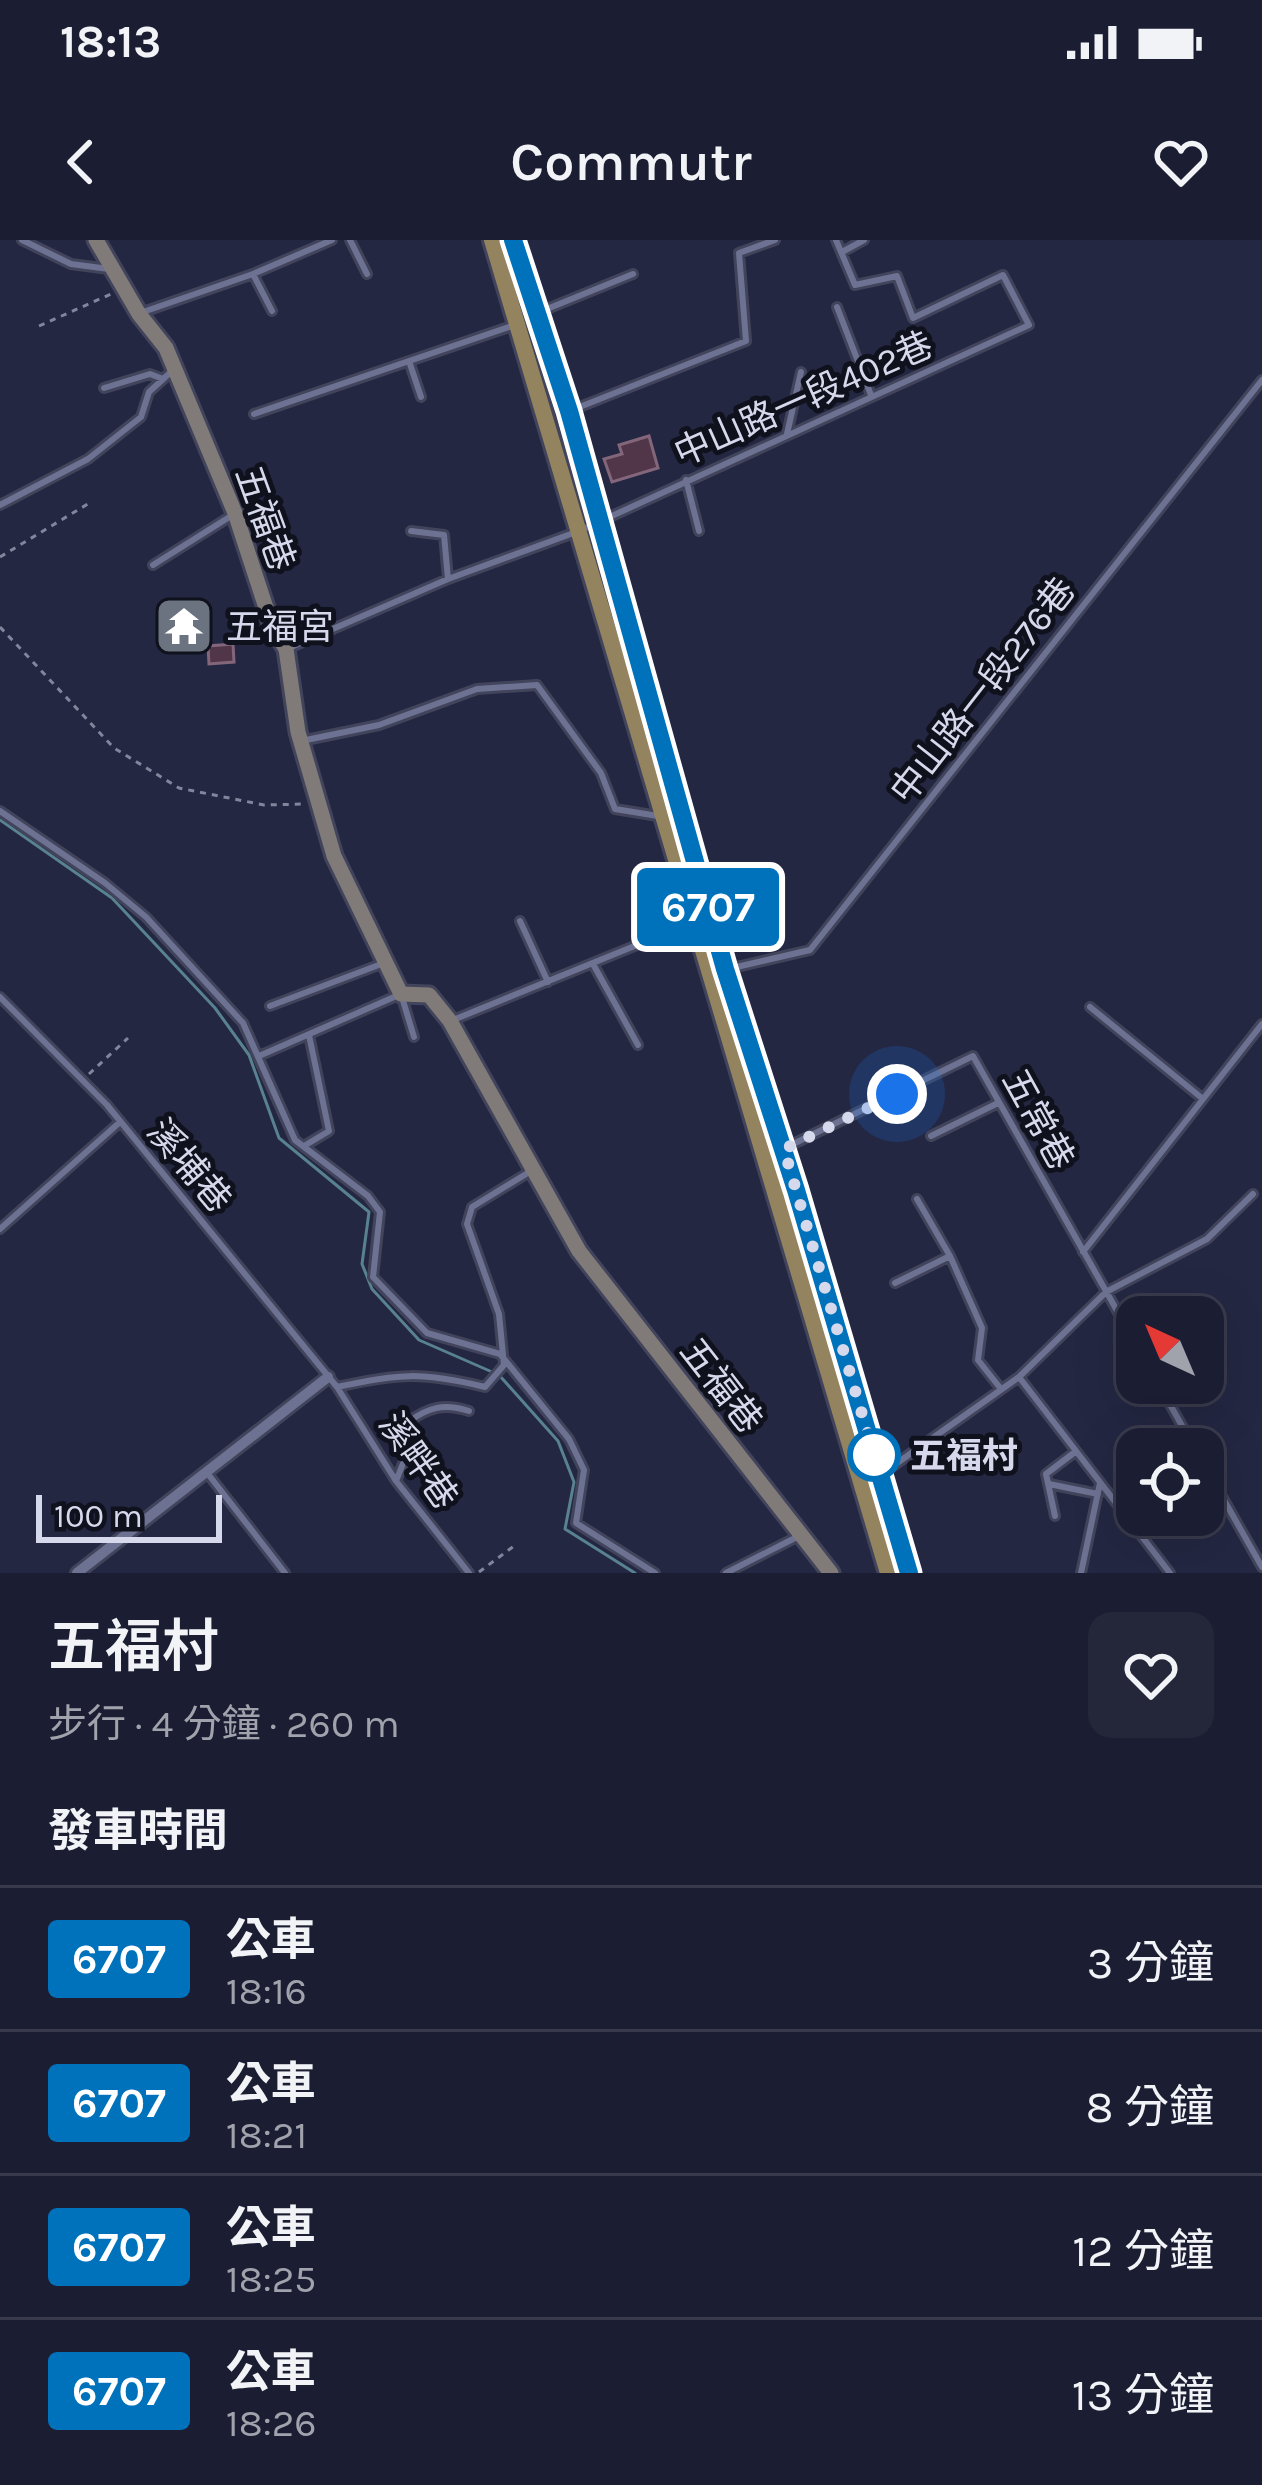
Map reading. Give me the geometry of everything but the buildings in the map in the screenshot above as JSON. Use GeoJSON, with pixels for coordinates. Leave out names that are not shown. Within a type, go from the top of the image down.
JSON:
{"type":"FeatureCollection","features":[{"type":"Feature","properties":{"kind":"main road"},"geometry":{"type":"LineString","coordinates":[[493,240],[692,922],[716,971],[784,1149],[909,1573]]}},
{"type":"Feature","properties":{"kind":"main road"},"geometry":{"type":"LineString","coordinates":[[513,240],[569,411],[711,915],[716,971],[764,1152],[888,1573]]}},
{"type":"Feature","properties":{"kind":"street","name":"五福巷"},"geometry":{"type":"LineString","coordinates":[[96,240],[139,314],[236,513],[272,626],[286,649],[301,742],[334,856],[401,994]]}},
{"type":"Feature","properties":{"kind":"street"},"geometry":{"type":"LineString","coordinates":[[401,994],[429,995],[450,1022]]}},
{"type":"Feature","properties":{"kind":"street","name":"五福巷"},"geometry":{"type":"LineString","coordinates":[[450,1022],[579,1251],[831,1573]]}},
{"type":"Feature","properties":{"kind":"street"},"geometry":{"type":"LineString","coordinates":[[77,1573],[332,1382]]}},
{"type":"Feature","properties":{"kind":"lane"},"geometry":{"type":"LineString","coordinates":[[22,240],[71,265],[112,270]]}},
{"type":"Feature","properties":{"kind":"lane"},"geometry":{"type":"LineString","coordinates":[[350,240],[367,274]]}},
{"type":"Feature","properties":{"kind":"lane"},"geometry":{"type":"LineString","coordinates":[[569,411],[746,340],[739,253],[775,240]]}},
{"type":"Feature","properties":{"kind":"lane"},"geometry":{"type":"LineString","coordinates":[[836,240],[842,252],[864,240]]}},
{"type":"Feature","properties":{"kind":"lane"},"geometry":{"type":"LineString","coordinates":[[139,314],[253,274],[326,241]]}},
{"type":"Feature","properties":{"kind":"lane","name":"中山路一段402巷"},"geometry":{"type":"LineString","coordinates":[[286,649],[448,579],[579,531],[1029,325],[1004,275],[913,318],[897,276],[855,284],[842,252]]}},
{"type":"Feature","properties":{"kind":"lane"},"geometry":{"type":"LineString","coordinates":[[253,274],[272,310]]}},
{"type":"Feature","properties":{"kind":"lane"},"geometry":{"type":"LineString","coordinates":[[538,313],[633,274]]}},
{"type":"Feature","properties":{"kind":"lane"},"geometry":{"type":"LineString","coordinates":[[837,307],[872,395]]}},
{"type":"Feature","properties":{"kind":"lane"},"geometry":{"type":"LineString","coordinates":[[254,415],[519,324]]}},
{"type":"Feature","properties":{"kind":"lane"},"geometry":{"type":"LineString","coordinates":[[409,362],[421,397]]}},
{"type":"Feature","properties":{"kind":"lane"},"geometry":{"type":"LineString","coordinates":[[787,434],[801,372]]}},
{"type":"Feature","properties":{"kind":"lane"},"geometry":{"type":"LineString","coordinates":[[104,388],[169,373]]}},
{"type":"Feature","properties":{"kind":"lane"},"geometry":{"type":"LineString","coordinates":[[0,505],[88,459],[141,417],[148,392],[169,373]]}},
{"type":"Feature","properties":{"kind":"lane","name":"中山路一段276巷"},"geometry":{"type":"LineString","coordinates":[[716,971],[810,950],[1262,380]]}},
{"type":"Feature","properties":{"kind":"lane"},"geometry":{"type":"LineString","coordinates":[[686,480],[699,531]]}},
{"type":"Feature","properties":{"kind":"lane"},"geometry":{"type":"LineString","coordinates":[[153,565],[236,513]]}},
{"type":"Feature","properties":{"kind":"lane"},"geometry":{"type":"LineString","coordinates":[[411,531],[444,535],[448,579]]}},
{"type":"Feature","properties":{"kind":"lane"},"geometry":{"type":"LineString","coordinates":[[301,742],[379,725],[477,688],[538,685],[601,772],[615,809],[662,817]]}},
{"type":"Feature","properties":{"kind":"lane"},"geometry":{"type":"LineString","coordinates":[[0,811],[128,899],[243,1023],[295,1140],[368,1196],[380,1212],[374,1277],[427,1334],[500,1354],[569,1439],[584,1470],[576,1523],[655,1573]]}},
{"type":"Feature","properties":{"kind":"lane"},"geometry":{"type":"LineString","coordinates":[[450,1022],[711,915]]}},
{"type":"Feature","properties":{"kind":"lane"},"geometry":{"type":"LineString","coordinates":[[520,921],[548,982]]}},
{"type":"Feature","properties":{"kind":"lane"},"geometry":{"type":"LineString","coordinates":[[270,1006],[387,962]]}},
{"type":"Feature","properties":{"kind":"lane"},"geometry":{"type":"LineString","coordinates":[[593,964],[638,1045]]}},
{"type":"Feature","properties":{"kind":"lane"},"geometry":{"type":"LineString","coordinates":[[259,1056],[401,994],[414,1037]]}},
{"type":"Feature","properties":{"kind":"lane","name":"溪埔巷"},"geometry":{"type":"LineString","coordinates":[[0,997],[84,1079],[332,1382]]}},
{"type":"Feature","properties":{"kind":"lane"},"geometry":{"type":"LineString","coordinates":[[1090,1007],[1203,1099]]}},
{"type":"Feature","properties":{"kind":"lane"},"geometry":{"type":"LineString","coordinates":[[1083,1252],[1262,1024]]}},
{"type":"Feature","properties":{"kind":"lane"},"geometry":{"type":"LineString","coordinates":[[304,1146],[329,1131],[309,1035]]}},
{"type":"Feature","properties":{"kind":"lane","name":"五常巷"},"geometry":{"type":"LineString","coordinates":[[764,1152],[784,1149],[973,1056],[1116,1309]]}},
{"type":"Feature","properties":{"kind":"lane"},"geometry":{"type":"LineString","coordinates":[[931,1136],[999,1102]]}},
{"type":"Feature","properties":{"kind":"lane"},"geometry":{"type":"LineString","coordinates":[[0,1229],[120,1122]]}},
{"type":"Feature","properties":{"kind":"lane"},"geometry":{"type":"LineString","coordinates":[[332,1382],[398,1373],[485,1387],[504,1365],[499,1314],[467,1224],[472,1207],[531,1171]]}},
{"type":"Feature","properties":{"kind":"lane"},"geometry":{"type":"LineString","coordinates":[[880,1475],[1019,1377],[1106,1292],[1207,1239],[1253,1194]]}},
{"type":"Feature","properties":{"kind":"lane"},"geometry":{"type":"LineString","coordinates":[[917,1199],[950,1256],[982,1328],[978,1360],[1001,1389]]}},
{"type":"Feature","properties":{"kind":"lane"},"geometry":{"type":"LineString","coordinates":[[895,1283],[950,1256]]}},
{"type":"Feature","properties":{"kind":"lane"},"geometry":{"type":"LineString","coordinates":[[1019,1377],[1170,1573]]}},
{"type":"Feature","properties":{"kind":"lane","name":"溪畔巷"},"geometry":{"type":"LineString","coordinates":[[332,1382],[396,1481],[469,1573]]}},
{"type":"Feature","properties":{"kind":"lane"},"geometry":{"type":"LineString","coordinates":[[396,1481],[406,1456],[407,1422],[447,1404],[469,1411]]}},
{"type":"Feature","properties":{"kind":"lane"},"geometry":{"type":"LineString","coordinates":[[1055,1516],[1046,1474],[1075,1451]]}},
{"type":"Feature","properties":{"kind":"lane"},"geometry":{"type":"LineString","coordinates":[[206,1472],[285,1573]]}},
{"type":"Feature","properties":{"kind":"lane"},"geometry":{"type":"LineString","coordinates":[[1082,1573],[1100,1483]]}},
{"type":"Feature","properties":{"kind":"lane"},"geometry":{"type":"LineString","coordinates":[[1048,1484],[1098,1494]]}},
{"type":"Feature","properties":{"kind":"lane"},"geometry":{"type":"LineString","coordinates":[[1224,1500],[1262,1567]]}},
{"type":"Feature","properties":{"kind":"lane"},"geometry":{"type":"LineString","coordinates":[[726,1573],[802,1534]]}},
{"type":"Feature","properties":{"kind":"path"},"geometry":{"type":"LineString","coordinates":[[39,326],[124,288]]}},
{"type":"Feature","properties":{"kind":"path"},"geometry":{"type":"LineString","coordinates":[[0,557],[91,502]]}},
{"type":"Feature","properties":{"kind":"path"},"geometry":{"type":"LineString","coordinates":[[0,627],[114,748],[179,788],[264,805],[319,803]]}},
{"type":"Feature","properties":{"kind":"path"},"geometry":{"type":"LineString","coordinates":[[84,1079],[128,1038]]}},
{"type":"Feature","properties":{"kind":"path"},"geometry":{"type":"LineString","coordinates":[[478,1573],[514,1546]]}},
{"type":"Feature","properties":{"kind":"waterway"},"geometry":{"type":"LineString","coordinates":[[0,820],[112,898],[215,1008],[249,1055],[279,1138],[369,1212],[362,1264],[372,1289],[419,1340],[499,1375],[558,1441],[574,1482],[565,1529],[635,1573]]}},
{"type":"Feature","properties":{"kind":"bus line","name":"6707"},"geometry":{"type":"LineString","coordinates":[[513,240],[569,411],[725,969],[909,1573]]}},
{"type":"Feature","properties":{"kind":"place","name":"五福宮"},"geometry":{"type":"Point","coordinates":[184,626]}},
{"type":"Feature","properties":{"kind":"place","name":"五福村"},"geometry":{"type":"Point","coordinates":[874,1455]}},
{"type":"Feature","properties":{"kind":"route"},"geometry":{"type":"LineString","coordinates":[[874,1455],[880,1475],[784,1149],[897,1094]]}}]}
